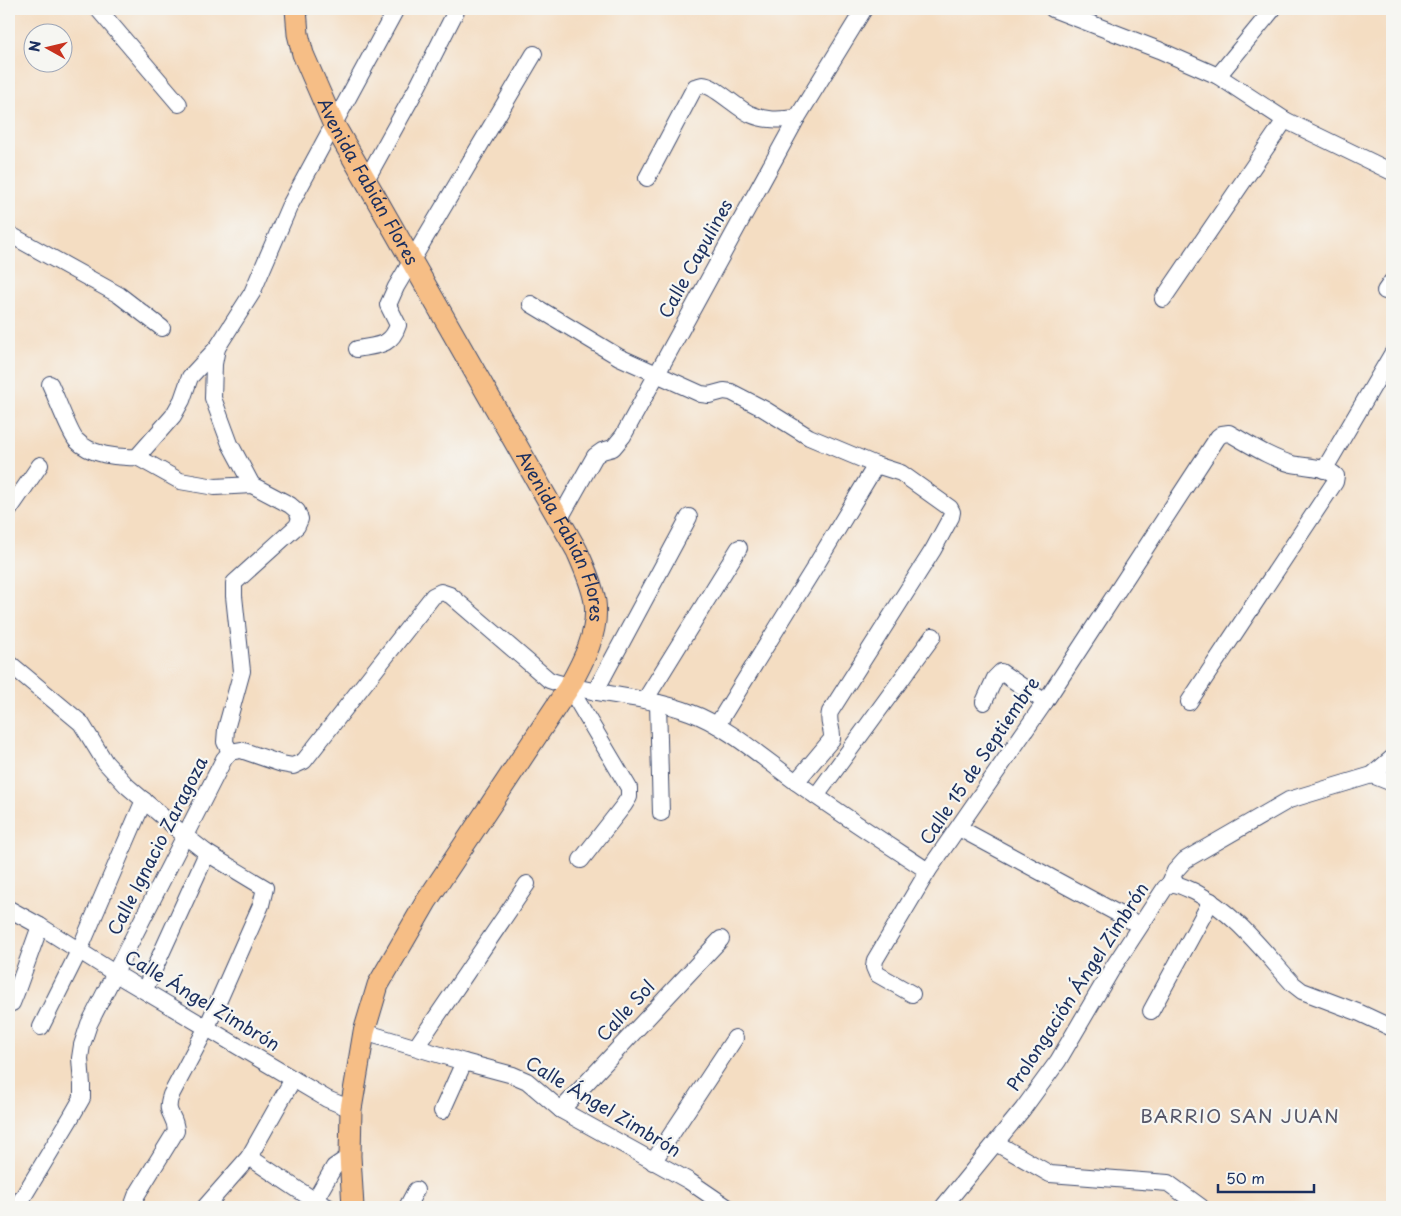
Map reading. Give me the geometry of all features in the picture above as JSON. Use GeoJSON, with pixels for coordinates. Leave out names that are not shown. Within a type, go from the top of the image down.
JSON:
{"type":"FeatureCollection","features":[{"type":"Feature","properties":{"kind":"main road","name":"Avenida Fabián Flores"},"geometry":{"type":"LineString","coordinates":[[296,9],[298,34],[303,54],[333,123],[577,551],[590,584],[595,604],[594,624],[587,654],[569,687],[426,902],[378,985],[364,1032],[351,1109],[350,1156],[353,1207]]}},
{"type":"Feature","properties":{"kind":"street"},"geometry":{"type":"LineString","coordinates":[[98,9],[179,104]]}},
{"type":"Feature","properties":{"kind":"street"},"geometry":{"type":"LineString","coordinates":[[137,457],[173,416],[182,400],[190,376],[217,348],[252,293],[289,207],[396,9]]}},
{"type":"Feature","properties":{"kind":"street"},"geometry":{"type":"LineString","coordinates":[[366,180],[418,86],[457,9]]}},
{"type":"Feature","properties":{"kind":"street","name":"Calle Capulines"},"geometry":{"type":"LineString","coordinates":[[559,520],[595,456],[602,451],[614,448],[623,436],[797,118],[864,9]]}},
{"type":"Feature","properties":{"kind":"street"},"geometry":{"type":"LineString","coordinates":[[1053,9],[1159,50],[1218,76],[1285,120],[1392,172]]}},
{"type":"Feature","properties":{"kind":"street"},"geometry":{"type":"LineString","coordinates":[[1218,76],[1273,9]]}},
{"type":"Feature","properties":{"kind":"street"},"geometry":{"type":"LineString","coordinates":[[357,349],[388,343],[395,336],[398,325],[388,304],[396,287],[534,54]]}},
{"type":"Feature","properties":{"kind":"street"},"geometry":{"type":"LineString","coordinates":[[647,178],[695,88],[702,85],[711,88],[750,114],[767,120],[797,118]]}},
{"type":"Feature","properties":{"kind":"street"},"geometry":{"type":"LineString","coordinates":[[1163,299],[1285,120]]}},
{"type":"Feature","properties":{"kind":"street"},"geometry":{"type":"LineString","coordinates":[[9,234],[119,295],[162,328]]}},
{"type":"Feature","properties":{"kind":"street"},"geometry":{"type":"LineString","coordinates":[[531,304],[619,357],[656,374],[701,394],[710,395],[724,391],[731,392],[764,409],[809,437],[876,465],[901,473],[950,508],[952,512],[951,517],[932,550],[830,712],[828,719],[833,732],[832,739],[796,782]]}},
{"type":"Feature","properties":{"kind":"street"},"geometry":{"type":"LineString","coordinates":[[50,384],[75,439],[92,450],[119,457],[137,457],[180,481],[215,487],[252,485],[230,444],[213,398],[214,364],[217,348]]}},
{"type":"Feature","properties":{"kind":"street"},"geometry":{"type":"LineString","coordinates":[[1189,702],[1335,482],[1330,473],[1392,354]]}},
{"type":"Feature","properties":{"kind":"street","name":"Calle 15 de Septiembre"},"geometry":{"type":"LineString","coordinates":[[230,752],[242,750],[293,766],[304,761],[433,596],[441,592],[450,595],[549,680],[569,687],[652,702],[690,712],[717,725],[816,796],[928,871],[1045,702],[1218,437],[1229,433],[1288,463],[1330,473]]}},
{"type":"Feature","properties":{"kind":"street"},"geometry":{"type":"LineString","coordinates":[[9,510],[40,465]]}},
{"type":"Feature","properties":{"kind":"street"},"geometry":{"type":"LineString","coordinates":[[717,725],[876,465]]}},
{"type":"Feature","properties":{"kind":"street","name":"Calle Ignacio Zaragoza"},"geometry":{"type":"LineString","coordinates":[[17,1207],[82,1098],[80,1058],[89,1024],[116,974],[184,836],[230,752],[225,742],[226,729],[242,671],[234,583],[297,526],[300,519],[297,511],[290,505],[252,485]]}},
{"type":"Feature","properties":{"kind":"street"},"geometry":{"type":"LineString","coordinates":[[595,692],[689,517]]}},
{"type":"Feature","properties":{"kind":"street"},"geometry":{"type":"LineString","coordinates":[[662,813],[652,702],[739,548]]}},
{"type":"Feature","properties":{"kind":"street"},"geometry":{"type":"LineString","coordinates":[[816,796],[933,636]]}},
{"type":"Feature","properties":{"kind":"street"},"geometry":{"type":"LineString","coordinates":[[9,663],[81,723],[105,762],[127,786],[184,836],[207,853],[265,888],[261,905],[207,1027],[171,1095],[167,1106],[175,1122],[176,1131],[136,1196],[132,1207]]}},
{"type":"Feature","properties":{"kind":"street"},"geometry":{"type":"LineString","coordinates":[[984,702],[995,678],[1002,672],[1045,702]]}},
{"type":"Feature","properties":{"kind":"street"},"geometry":{"type":"LineString","coordinates":[[569,687],[629,788],[629,797],[624,805],[581,860]]}},
{"type":"Feature","properties":{"kind":"street"},"geometry":{"type":"LineString","coordinates":[[1170,883],[1175,871],[1186,860],[1289,800],[1372,775],[1392,758]]}},
{"type":"Feature","properties":{"kind":"street"},"geometry":{"type":"LineString","coordinates":[[1372,775],[1392,783]]}},
{"type":"Feature","properties":{"kind":"street"},"geometry":{"type":"LineString","coordinates":[[41,1027],[79,951],[144,800]]}},
{"type":"Feature","properties":{"kind":"street"},"geometry":{"type":"LineString","coordinates":[[959,828],[1140,925]]}},
{"type":"Feature","properties":{"kind":"street"},"geometry":{"type":"LineString","coordinates":[[145,989],[207,853]]}},
{"type":"Feature","properties":{"kind":"street"},"geometry":{"type":"LineString","coordinates":[[912,994],[877,974],[874,968],[875,960],[928,871]]}},
{"type":"Feature","properties":{"kind":"street","name":"Prolongación Ángel Zimbrón"},"geometry":{"type":"LineString","coordinates":[[950,1205],[1058,1061],[1140,925],[1170,883],[1178,884],[1211,901],[1241,926],[1293,984],[1302,991],[1392,1028]]}},
{"type":"Feature","properties":{"kind":"street"},"geometry":{"type":"LineString","coordinates":[[416,1047],[527,884]]}},
{"type":"Feature","properties":{"kind":"street"},"geometry":{"type":"LineString","coordinates":[[1151,1012],[1211,901]]}},
{"type":"Feature","properties":{"kind":"street","name":"Calle Ángel Zimbrón"},"geometry":{"type":"LineString","coordinates":[[9,909],[327,1099],[351,1109]]}},
{"type":"Feature","properties":{"kind":"street"},"geometry":{"type":"LineString","coordinates":[[9,1004],[12,1003],[16,993],[40,926]]}},
{"type":"Feature","properties":{"kind":"street","name":"Calle Sol"},"geometry":{"type":"LineString","coordinates":[[562,1110],[721,939]]}},
{"type":"Feature","properties":{"kind":"street","name":"Calle Ángel Zimbrón"},"geometry":{"type":"LineString","coordinates":[[364,1032],[513,1075],[527,1081],[562,1110],[689,1181],[727,1207]]}},
{"type":"Feature","properties":{"kind":"street"},"geometry":{"type":"LineString","coordinates":[[653,1162],[735,1038]]}},
{"type":"Feature","properties":{"kind":"street"},"geometry":{"type":"LineString","coordinates":[[442,1111],[464,1062]]}},
{"type":"Feature","properties":{"kind":"street"},"geometry":{"type":"LineString","coordinates":[[205,1207],[249,1157],[294,1079]]}},
{"type":"Feature","properties":{"kind":"street"},"geometry":{"type":"LineString","coordinates":[[996,1143],[1050,1174],[1168,1184],[1202,1207]]}},
{"type":"Feature","properties":{"kind":"street"},"geometry":{"type":"LineString","coordinates":[[249,1157],[318,1205],[334,1167],[350,1156]]}},
{"type":"Feature","properties":{"kind":"street"},"geometry":{"type":"LineString","coordinates":[[407,1207],[416,1190]]}},
{"type":"Feature","properties":{"kind":"district","name":"BARRIO SAN JUAN"},"geometry":{"type":"Point","coordinates":[1240,1116]}}]}
